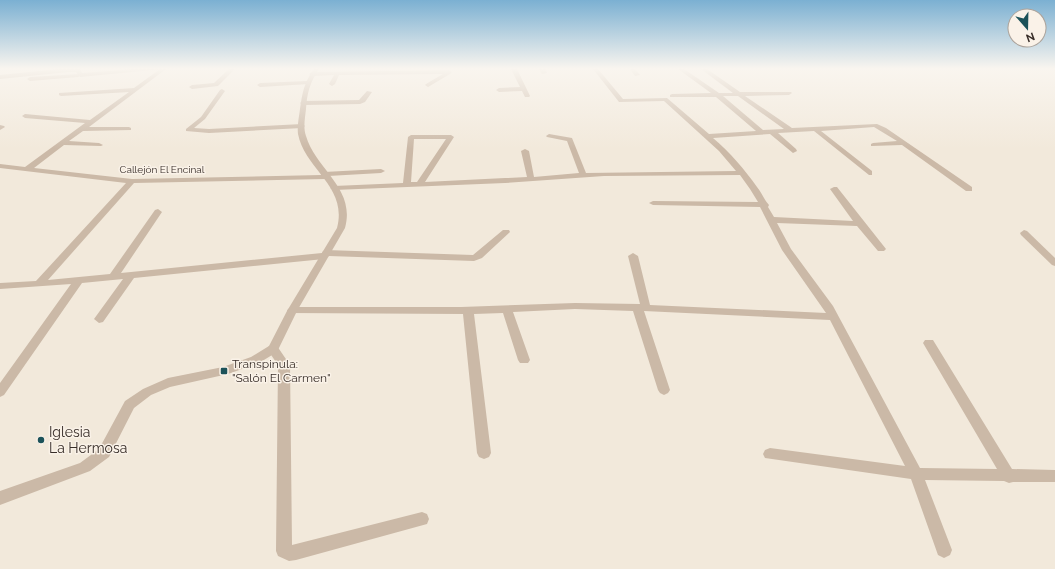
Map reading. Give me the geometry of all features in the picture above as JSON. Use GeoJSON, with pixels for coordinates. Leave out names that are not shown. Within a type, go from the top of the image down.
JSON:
{"type":"FeatureCollection","features":[{"type":"Feature","properties":{"kind":"street"},"geometry":{"type":"LineString","coordinates":[[27,169],[127,96]]}},
{"type":"Feature","properties":{"kind":"street"},"geometry":{"type":"LineString","coordinates":[[219,96],[203,118],[188,130],[210,132],[302,126]]}},
{"type":"Feature","properties":{"kind":"street"},"geometry":{"type":"LineString","coordinates":[[0,498],[85,467],[104,452],[129,405],[147,392],[168,383],[224,371],[255,360],[273,349],[292,311],[341,228],[344,214],[343,207],[334,188],[324,175],[304,141],[302,126],[304,96]]}},
{"type":"Feature","properties":{"kind":"street"},"geometry":{"type":"LineString","coordinates":[[303,103],[360,102],[363,101],[367,96]]}},
{"type":"Feature","properties":{"kind":"street"},"geometry":{"type":"LineString","coordinates":[[616,96],[620,100],[665,99],[709,136],[743,173],[765,205],[792,257],[820,294],[834,317],[916,474],[944,550]]}},
{"type":"Feature","properties":{"kind":"street"},"geometry":{"type":"LineString","coordinates":[[672,96],[693,96]]}},
{"type":"Feature","properties":{"kind":"street"},"geometry":{"type":"LineString","coordinates":[[719,96],[761,132]]}},
{"type":"Feature","properties":{"kind":"street"},"geometry":{"type":"LineString","coordinates":[[741,96],[790,130]]}},
{"type":"Feature","properties":{"kind":"street"},"geometry":{"type":"LineString","coordinates":[[25,116],[92,122]]}},
{"type":"Feature","properties":{"kind":"street"},"geometry":{"type":"LineString","coordinates":[[709,136],[875,125],[884,129],[969,189]]}},
{"type":"Feature","properties":{"kind":"street"},"geometry":{"type":"LineString","coordinates":[[814,128],[870,173]]}},
{"type":"Feature","properties":{"kind":"street"},"geometry":{"type":"LineString","coordinates":[[82,129],[129,129]]}},
{"type":"Feature","properties":{"kind":"street"},"geometry":{"type":"LineString","coordinates":[[772,132],[793,151]]}},
{"type":"Feature","properties":{"kind":"street"},"geometry":{"type":"LineString","coordinates":[[407,184],[411,136],[451,137],[420,184]]}},
{"type":"Feature","properties":{"kind":"street"},"geometry":{"type":"LineString","coordinates":[[549,136],[570,140],[584,175]]}},
{"type":"Feature","properties":{"kind":"street"},"geometry":{"type":"LineString","coordinates":[[63,142],[99,145]]}},
{"type":"Feature","properties":{"kind":"street"},"geometry":{"type":"LineString","coordinates":[[873,145],[904,143]]}},
{"type":"Feature","properties":{"kind":"street"},"geometry":{"type":"LineString","coordinates":[[525,151],[531,179]]}},
{"type":"Feature","properties":{"kind":"street","name":"Callejón El Encinal"},"geometry":{"type":"LineString","coordinates":[[0,166],[132,181],[324,175],[381,171]]}},
{"type":"Feature","properties":{"kind":"street"},"geometry":{"type":"LineString","coordinates":[[0,171],[8,167]]}},
{"type":"Feature","properties":{"kind":"street"},"geometry":{"type":"LineString","coordinates":[[334,188],[638,173],[743,173]]}},
{"type":"Feature","properties":{"kind":"street"},"geometry":{"type":"LineString","coordinates":[[39,284],[132,181]]}},
{"type":"Feature","properties":{"kind":"street"},"geometry":{"type":"LineString","coordinates":[[834,189],[860,224],[882,249]]}},
{"type":"Feature","properties":{"kind":"street"},"geometry":{"type":"LineString","coordinates":[[653,203],[765,205]]}},
{"type":"Feature","properties":{"kind":"street"},"geometry":{"type":"LineString","coordinates":[[114,276],[158,212]]}},
{"type":"Feature","properties":{"kind":"street"},"geometry":{"type":"LineString","coordinates":[[772,220],[860,224]]}},
{"type":"Feature","properties":{"kind":"street"},"geometry":{"type":"LineString","coordinates":[[0,286],[39,284],[325,255],[474,258],[480,256],[506,232]]}},
{"type":"Feature","properties":{"kind":"street"},"geometry":{"type":"LineString","coordinates":[[1024,233],[1055,263]]}},
{"type":"Feature","properties":{"kind":"street"},"geometry":{"type":"LineString","coordinates":[[633,256],[642,308],[664,390]]}},
{"type":"Feature","properties":{"kind":"street"},"geometry":{"type":"LineString","coordinates":[[100,319],[132,274]]}},
{"type":"Feature","properties":{"kind":"street"},"geometry":{"type":"LineString","coordinates":[[0,392],[79,280]]}},
{"type":"Feature","properties":{"kind":"street"},"geometry":{"type":"LineString","coordinates":[[292,311],[468,311],[575,306],[834,317]]}},
{"type":"Feature","properties":{"kind":"street"},"geometry":{"type":"LineString","coordinates":[[507,309],[524,360]]}},
{"type":"Feature","properties":{"kind":"street"},"geometry":{"type":"LineString","coordinates":[[468,311],[484,453]]}},
{"type":"Feature","properties":{"kind":"street"},"geometry":{"type":"LineString","coordinates":[[929,342],[1009,476]]}},
{"type":"Feature","properties":{"kind":"street"},"geometry":{"type":"LineString","coordinates":[[273,349],[284,366],[284,551],[289,553],[296,552],[422,519]]}},
{"type":"Feature","properties":{"kind":"street"},"geometry":{"type":"LineString","coordinates":[[770,454],[916,474],[1055,476]]}},
{"type":"Feature","properties":{"kind":"place","name":"Transpinula: \"Salón El Carmen\""},"geometry":{"type":"Point","coordinates":[224,371]}},
{"type":"Feature","properties":{"kind":"place","name":"Iglesia La Hermosa"},"geometry":{"type":"Point","coordinates":[41,440]}}]}
